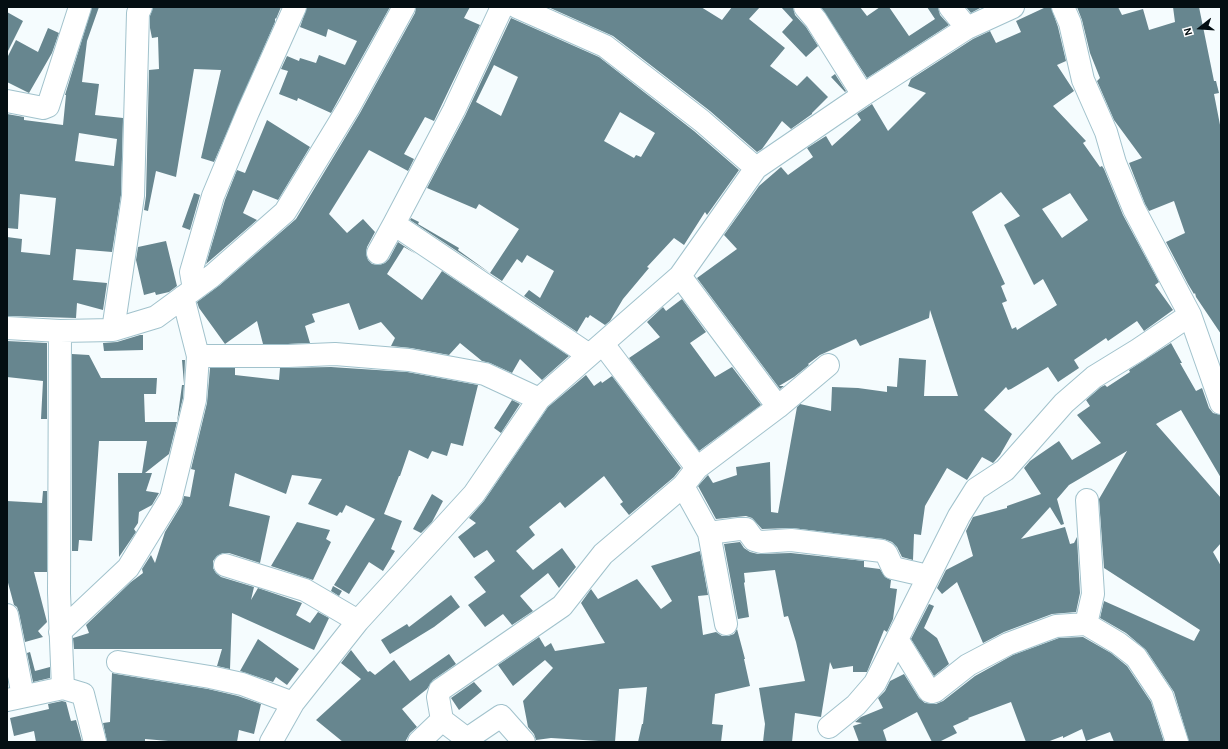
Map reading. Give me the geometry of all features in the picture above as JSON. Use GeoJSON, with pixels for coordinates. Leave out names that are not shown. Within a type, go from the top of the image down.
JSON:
{"type":"FeatureCollection","features":[{"type":"Feature","properties":{"kind":"street"},"geometry":{"type":"LineString","coordinates":[[7,101],[43,108],[48,106],[80,7]]}},
{"type":"Feature","properties":{"kind":"street"},"geometry":{"type":"LineString","coordinates":[[113,330],[133,196],[138,13],[141,7]]}},
{"type":"Feature","properties":{"kind":"street"},"geometry":{"type":"LineString","coordinates":[[60,632],[128,568],[171,498],[195,400],[198,356],[189,293],[191,272],[213,196],[248,112],[295,7]]}},
{"type":"Feature","properties":{"kind":"street"},"geometry":{"type":"LineString","coordinates":[[7,328],[60,331],[113,330],[156,317],[212,276],[285,212],[349,106],[404,7]]}},
{"type":"Feature","properties":{"kind":"street"},"geometry":{"type":"LineString","coordinates":[[378,253],[454,110],[502,7]]}},
{"type":"Feature","properties":{"kind":"street"},"geometry":{"type":"LineString","coordinates":[[517,7],[604,46],[702,121],[756,168]]}},
{"type":"Feature","properties":{"kind":"street"},"geometry":{"type":"LineString","coordinates":[[805,7],[816,20],[863,95]]}},
{"type":"Feature","properties":{"kind":"street"},"geometry":{"type":"LineString","coordinates":[[950,7],[967,28]]}},
{"type":"Feature","properties":{"kind":"street"},"geometry":{"type":"LineString","coordinates":[[272,742],[294,703],[358,621],[474,494],[539,399],[680,276],[756,168],[863,95],[967,28],[1013,7]]}},
{"type":"Feature","properties":{"kind":"street"},"geometry":{"type":"LineString","coordinates":[[1063,7],[1070,23],[1083,80],[1106,132],[1115,163],[1134,209],[1190,315],[1221,403]]}},
{"type":"Feature","properties":{"kind":"street"},"geometry":{"type":"LineString","coordinates":[[394,224],[596,350],[697,468]]}},
{"type":"Feature","properties":{"kind":"street"},"geometry":{"type":"LineString","coordinates":[[680,276],[778,407]]}},
{"type":"Feature","properties":{"kind":"street"},"geometry":{"type":"LineString","coordinates":[[829,727],[856,704],[874,683],[959,516],[976,489],[1005,470],[1064,403],[1094,377],[1190,315]]}},
{"type":"Feature","properties":{"kind":"street"},"geometry":{"type":"LineString","coordinates":[[60,331],[59,593],[63,688]]}},
{"type":"Feature","properties":{"kind":"street"},"geometry":{"type":"LineString","coordinates":[[198,356],[288,356],[335,354],[409,360],[485,374],[539,399]]}},
{"type":"Feature","properties":{"kind":"street"},"geometry":{"type":"LineString","coordinates":[[524,742],[501,716],[467,739],[442,720],[438,697],[440,690],[562,606],[603,554],[683,486],[697,468],[778,407],[828,365]]}},
{"type":"Feature","properties":{"kind":"street"},"geometry":{"type":"LineString","coordinates":[[683,486],[709,533],[726,624]]}},
{"type":"Feature","properties":{"kind":"street"},"geometry":{"type":"LineString","coordinates":[[1086,624],[1093,594],[1087,500]]}},
{"type":"Feature","properties":{"kind":"street"},"geometry":{"type":"LineString","coordinates":[[709,533],[746,529],[754,540],[760,542],[791,540],[882,551],[886,553],[893,568],[928,576]]}},
{"type":"Feature","properties":{"kind":"street"},"geometry":{"type":"LineString","coordinates":[[225,565],[305,590],[358,621]]}},
{"type":"Feature","properties":{"kind":"street"},"geometry":{"type":"LineString","coordinates":[[7,615],[15,698],[63,688],[83,694],[95,742]]}},
{"type":"Feature","properties":{"kind":"street"},"geometry":{"type":"LineString","coordinates":[[896,639],[929,691],[932,692],[968,665],[1008,644],[1056,626],[1086,624],[1118,643],[1136,657],[1162,696],[1177,742]]}},
{"type":"Feature","properties":{"kind":"street"},"geometry":{"type":"LineString","coordinates":[[118,662],[210,677],[242,684],[294,703]]}},
{"type":"Feature","properties":{"kind":"street"},"geometry":{"type":"LineString","coordinates":[[419,742],[442,720]]}},
{"type":"Feature","properties":{"kind":"building"},"geometry":{"type":"Polygon","coordinates":[[[92,7],[99,7],[87,41],[82,82],[99,84],[95,115],[123,118],[121,195],[112,252],[76,249],[73,280],[107,283],[103,310],[77,303],[76,318],[7,316],[7,237],[22,239],[21,252],[50,255],[56,198],[20,194],[18,229],[7,228],[7,114],[24,117],[24,120],[63,125],[65,95],[92,7]],[[79,133],[75,161],[114,166],[117,139],[79,133]]]}},
{"type":"Feature","properties":{"kind":"building"},"geometry":{"type":"Polygon","coordinates":[[[153,7],[281,7],[214,162],[201,158],[221,70],[194,69],[176,177],[156,171],[148,211],[144,210],[146,196],[149,70],[159,69],[158,37],[152,38],[150,28],[150,16],[153,7]]]}},
{"type":"Feature","properties":{"kind":"building"},"geometry":{"type":"Polygon","coordinates":[[[307,7],[390,7],[331,113],[298,98],[297,101],[279,94],[288,71],[281,69],[287,56],[299,61],[300,58],[316,63],[319,55],[345,65],[357,41],[328,29],[326,37],[300,27],[307,7]]]}},
{"type":"Feature","properties":{"kind":"building"},"geometry":{"type":"Polygon","coordinates":[[[416,7],[470,7],[464,18],[480,25],[434,121],[425,117],[404,154],[414,159],[408,171],[369,150],[329,214],[347,233],[363,219],[375,232],[367,247],[366,253],[368,260],[372,264],[379,265],[385,263],[389,259],[398,242],[416,254],[404,247],[387,274],[422,300],[442,271],[569,356],[542,380],[520,359],[512,373],[482,361],[460,343],[449,355],[391,346],[395,338],[381,322],[359,330],[349,303],[312,314],[315,322],[305,326],[310,343],[288,344],[263,344],[257,321],[225,344],[199,308],[197,302],[220,285],[296,219],[360,113],[415,13],[416,7]]]}},
{"type":"Feature","properties":{"kind":"building"},"geometry":{"type":"Polygon","coordinates":[[[548,7],[701,7],[722,20],[732,7],[760,7],[749,19],[785,48],[770,66],[797,86],[807,76],[828,97],[812,114],[791,129],[782,121],[762,149],[757,152],[710,111],[613,36],[548,7]]]}},
{"type":"Feature","properties":{"kind":"building"},"geometry":{"type":"Polygon","coordinates":[[[781,7],[793,7],[795,15],[806,27],[818,46],[806,57],[782,32],[793,20],[781,7]]]}},
{"type":"Feature","properties":{"kind":"building"},"geometry":{"type":"Polygon","coordinates":[[[821,7],[860,7],[867,16],[880,7],[889,7],[909,36],[935,19],[927,7],[938,7],[940,15],[949,25],[867,78],[821,7]]]}},
{"type":"Feature","properties":{"kind":"building"},"geometry":{"type":"Polygon","coordinates":[[[966,7],[979,7],[980,8],[971,13],[966,7]]]}},
{"type":"Feature","properties":{"kind":"building"},"geometry":{"type":"Polygon","coordinates":[[[1046,7],[1051,7],[1058,27],[1066,61],[1057,65],[1074,91],[1053,106],[1086,141],[1083,143],[1100,167],[1102,166],[1104,169],[1123,215],[1159,282],[1155,285],[1173,310],[1144,331],[1137,321],[1108,341],[1106,338],[1074,360],[1079,368],[1058,382],[1048,367],[1011,389],[1008,390],[1006,387],[984,410],[1012,434],[1000,455],[994,462],[993,463],[982,457],[967,480],[947,468],[925,506],[921,535],[914,534],[913,560],[902,557],[897,547],[892,542],[884,539],[792,528],[762,529],[752,518],[746,516],[716,519],[698,486],[706,477],[708,475],[713,483],[737,475],[736,467],[770,462],[771,512],[778,513],[797,407],[800,404],[831,411],[832,387],[858,388],[887,392],[887,386],[897,387],[899,358],[926,360],[924,396],[958,396],[930,310],[929,318],[860,346],[856,339],[820,355],[794,377],[779,386],[784,386],[780,389],[697,278],[737,249],[724,235],[759,186],[781,167],[788,175],[813,157],[807,148],[826,136],[832,146],[861,120],[857,114],[872,104],[888,131],[926,93],[908,86],[911,79],[973,39],[990,31],[996,43],[1021,32],[1016,21],[1046,7]],[[1001,192],[972,212],[1005,284],[1001,286],[1007,301],[1002,303],[1012,329],[1016,327],[1017,330],[1057,305],[1043,279],[1034,285],[1004,225],[1020,216],[1001,192]],[[1070,193],[1042,209],[1062,238],[1088,220],[1070,193]]]}},
{"type":"Feature","properties":{"kind":"building"},"geometry":{"type":"Polygon","coordinates":[[[1077,7],[1118,7],[1122,15],[1143,9],[1149,30],[1175,22],[1173,7],[1199,7],[1214,81],[1216,81],[1219,93],[1214,94],[1221,130],[1221,334],[1188,284],[1166,242],[1185,233],[1174,201],[1149,211],[1145,204],[1129,163],[1142,158],[1114,120],[1097,81],[1100,78],[1090,53],[1082,20],[1077,7]]]}},
{"type":"Feature","properties":{"kind":"building"},"geometry":{"type":"Polygon","coordinates":[[[7,12],[23,21],[7,53],[7,12]]]}},
{"type":"Feature","properties":{"kind":"building"},"geometry":{"type":"Polygon","coordinates":[[[511,18],[599,57],[694,131],[739,170],[707,215],[705,212],[684,245],[674,238],[647,267],[649,268],[623,299],[610,321],[605,325],[590,315],[588,318],[586,317],[577,332],[524,296],[529,290],[540,298],[554,271],[527,255],[522,263],[517,259],[502,281],[410,220],[411,218],[419,222],[418,224],[459,248],[458,250],[490,273],[519,229],[479,204],[476,209],[427,188],[465,116],[511,18]],[[494,65],[476,102],[501,116],[518,77],[494,65]],[[620,112],[604,141],[634,158],[636,155],[641,157],[655,133],[620,112]]]}},
{"type":"Feature","properties":{"kind":"building"},"geometry":{"type":"Polygon","coordinates":[[[48,28],[59,33],[52,53],[29,93],[7,82],[7,58],[16,40],[38,52],[48,28]]]}},
{"type":"Feature","properties":{"kind":"building"},"geometry":{"type":"Polygon","coordinates":[[[835,74],[846,91],[845,92],[831,77],[835,74]]]}},
{"type":"Feature","properties":{"kind":"building"},"geometry":{"type":"Polygon","coordinates":[[[267,120],[310,147],[278,200],[253,190],[243,213],[257,220],[206,264],[225,200],[237,170],[245,173],[267,120]]]}},
{"type":"Feature","properties":{"kind":"building"},"geometry":{"type":"Polygon","coordinates":[[[194,193],[200,195],[190,230],[182,227],[194,193]]]}},
{"type":"Feature","properties":{"kind":"building"},"geometry":{"type":"Polygon","coordinates":[[[166,241],[177,286],[169,292],[156,295],[155,292],[144,295],[136,260],[138,247],[166,241]]]}},
{"type":"Feature","properties":{"kind":"building"},"geometry":{"type":"Polygon","coordinates":[[[682,299],[706,332],[690,343],[715,377],[732,367],[761,405],[699,451],[629,358],[660,337],[647,322],[663,307],[666,311],[682,299]]]}},
{"type":"Feature","properties":{"kind":"building"},"geometry":{"type":"Polygon","coordinates":[[[143,335],[143,350],[104,351],[103,343],[117,342],[143,335]]]}},
{"type":"Feature","properties":{"kind":"building"},"geometry":{"type":"Polygon","coordinates":[[[7,341],[47,343],[47,419],[41,419],[43,381],[7,377],[7,341]]]}},
{"type":"Feature","properties":{"kind":"building"},"geometry":{"type":"Polygon","coordinates":[[[1171,343],[1182,363],[1180,363],[1196,391],[1202,388],[1209,408],[1213,413],[1221,415],[1221,478],[1181,410],[1156,424],[1221,498],[1221,543],[1213,552],[1221,566],[1221,742],[1189,742],[1174,692],[1146,650],[1126,633],[1100,618],[1104,601],[1194,641],[1200,630],[1104,568],[1099,499],[1127,451],[1069,485],[1057,499],[1064,524],[1061,525],[1050,507],[1021,539],[1065,527],[1070,544],[1074,543],[1077,537],[1080,593],[1076,612],[1052,614],[1004,632],[983,643],[957,582],[942,594],[937,588],[946,570],[973,556],[966,531],[973,517],[1007,508],[1007,506],[1041,494],[1024,468],[1030,461],[1059,441],[1072,460],[1101,443],[1077,415],[1090,406],[1086,400],[1101,387],[1105,385],[1107,387],[1130,372],[1129,370],[1171,343]]]}},
{"type":"Feature","properties":{"kind":"building"},"geometry":{"type":"Polygon","coordinates":[[[72,354],[89,355],[101,378],[157,378],[156,394],[144,394],[145,422],[177,422],[169,454],[145,473],[152,473],[146,491],[159,493],[152,505],[139,512],[138,523],[134,529],[136,532],[119,557],[118,473],[142,473],[147,441],[99,441],[92,541],[79,540],[78,551],[72,551],[72,354]]]}},
{"type":"Feature","properties":{"kind":"building"},"geometry":{"type":"Polygon","coordinates":[[[182,360],[185,360],[184,384],[182,360]]]}},
{"type":"Feature","properties":{"kind":"building"},"geometry":{"type":"Polygon","coordinates":[[[331,367],[407,372],[478,385],[463,446],[451,443],[447,456],[432,451],[428,459],[409,450],[384,514],[402,521],[391,549],[395,551],[383,571],[369,562],[349,594],[334,585],[375,519],[346,505],[342,513],[340,512],[337,516],[308,504],[322,479],[292,475],[286,494],[235,473],[229,506],[270,516],[260,563],[229,553],[223,553],[217,556],[213,561],[213,568],[221,577],[254,587],[251,600],[258,588],[302,603],[296,615],[310,623],[318,612],[329,618],[314,650],[232,613],[230,669],[217,666],[222,649],[74,649],[73,638],[89,633],[86,625],[131,582],[143,573],[142,569],[151,555],[155,563],[165,532],[182,504],[184,496],[190,497],[195,470],[191,469],[207,403],[210,368],[235,368],[235,375],[279,380],[280,368],[331,367]]]}},
{"type":"Feature","properties":{"kind":"building"},"geometry":{"type":"Polygon","coordinates":[[[586,375],[594,386],[601,381],[602,383],[612,376],[681,468],[674,477],[629,515],[620,504],[623,502],[604,476],[565,508],[560,502],[529,527],[535,535],[516,551],[533,570],[562,548],[576,567],[559,588],[548,573],[520,596],[533,611],[512,625],[503,614],[485,627],[468,605],[486,592],[474,577],[495,561],[487,550],[474,558],[458,537],[476,523],[469,518],[484,501],[548,407],[586,375]]]}},
{"type":"Feature","properties":{"kind":"building"},"geometry":{"type":"Polygon","coordinates":[[[182,385],[184,385],[183,398],[177,422],[182,385]]]}},
{"type":"Feature","properties":{"kind":"building"},"geometry":{"type":"Polygon","coordinates":[[[512,400],[520,404],[501,433],[494,428],[512,400]]]}},
{"type":"Feature","properties":{"kind":"building"},"geometry":{"type":"Polygon","coordinates":[[[43,491],[47,491],[47,572],[34,572],[47,622],[38,631],[43,637],[25,642],[19,613],[17,607],[14,605],[7,579],[7,501],[42,503],[43,491]]]}},
{"type":"Feature","properties":{"kind":"building"},"geometry":{"type":"Polygon","coordinates":[[[432,494],[443,501],[432,522],[421,533],[413,529],[432,494]]]}},
{"type":"Feature","properties":{"kind":"building"},"geometry":{"type":"Polygon","coordinates":[[[297,522],[330,530],[326,539],[331,542],[313,580],[271,566],[297,522]]]}},
{"type":"Feature","properties":{"kind":"building"},"geometry":{"type":"Polygon","coordinates":[[[740,542],[744,548],[750,552],[758,554],[791,553],[864,561],[864,567],[880,569],[885,577],[891,580],[890,588],[897,589],[893,619],[887,632],[884,630],[867,672],[853,672],[853,666],[833,669],[830,662],[821,717],[795,713],[792,742],[763,742],[765,724],[759,688],[805,681],[796,642],[788,616],[784,617],[775,570],[744,573],[749,617],[738,619],[724,544],[740,542]]]}},
{"type":"Feature","properties":{"kind":"building"},"geometry":{"type":"Polygon","coordinates":[[[700,551],[708,595],[698,596],[703,635],[716,632],[722,636],[728,636],[734,634],[737,629],[750,686],[715,694],[712,724],[723,725],[721,742],[638,742],[643,724],[647,687],[619,689],[615,742],[551,738],[536,740],[534,734],[528,727],[523,701],[553,668],[545,660],[513,686],[498,665],[539,637],[545,647],[551,643],[555,651],[605,643],[581,603],[591,589],[598,599],[637,579],[661,609],[672,601],[651,566],[700,551]]]}},
{"type":"Feature","properties":{"kind":"building"},"geometry":{"type":"Polygon","coordinates":[[[333,586],[342,591],[339,596],[331,591],[333,586]]]}},
{"type":"Feature","properties":{"kind":"building"},"geometry":{"type":"Polygon","coordinates":[[[451,595],[460,607],[434,627],[390,654],[381,640],[407,624],[409,627],[451,595]]]}},
{"type":"Feature","properties":{"kind":"building"},"geometry":{"type":"Polygon","coordinates":[[[929,604],[934,606],[924,628],[937,638],[949,664],[934,676],[911,639],[929,604]]]}},
{"type":"Feature","properties":{"kind":"building"},"geometry":{"type":"Polygon","coordinates":[[[1083,637],[1111,653],[1127,666],[1151,702],[1164,742],[1114,742],[1110,732],[1086,741],[1082,729],[1063,738],[1063,736],[1047,742],[1026,742],[1011,702],[968,718],[969,719],[953,726],[957,733],[939,742],[932,742],[917,712],[883,730],[887,742],[859,742],[853,726],[862,723],[855,722],[861,717],[883,708],[878,698],[885,691],[890,681],[904,674],[919,698],[925,703],[936,704],[943,701],[975,676],[1013,655],[1059,638],[1083,637]]]}},
{"type":"Feature","properties":{"kind":"building"},"geometry":{"type":"Polygon","coordinates":[[[258,639],[299,669],[287,685],[276,677],[273,682],[240,671],[258,639]]]}},
{"type":"Feature","properties":{"kind":"building"},"geometry":{"type":"Polygon","coordinates":[[[351,650],[368,672],[370,671],[375,675],[394,660],[410,681],[449,654],[456,664],[433,680],[427,689],[402,709],[417,727],[410,733],[405,742],[343,742],[316,720],[361,679],[341,663],[351,650]]]}},
{"type":"Feature","properties":{"kind":"building"},"geometry":{"type":"Polygon","coordinates":[[[30,652],[35,671],[50,667],[50,678],[33,682],[27,653],[30,652]]]}},
{"type":"Feature","properties":{"kind":"building"},"geometry":{"type":"Polygon","coordinates":[[[112,673],[208,689],[238,696],[261,704],[254,734],[239,730],[237,742],[180,742],[145,739],[145,742],[107,742],[103,723],[110,722],[112,673]]]}},
{"type":"Feature","properties":{"kind":"building"},"geometry":{"type":"Polygon","coordinates":[[[474,682],[482,691],[459,710],[451,698],[474,682]]]}},
{"type":"Feature","properties":{"kind":"building"},"geometry":{"type":"Polygon","coordinates":[[[62,701],[66,702],[71,721],[76,720],[82,742],[36,742],[34,731],[14,736],[10,718],[49,709],[48,704],[62,701]]]}}]}
